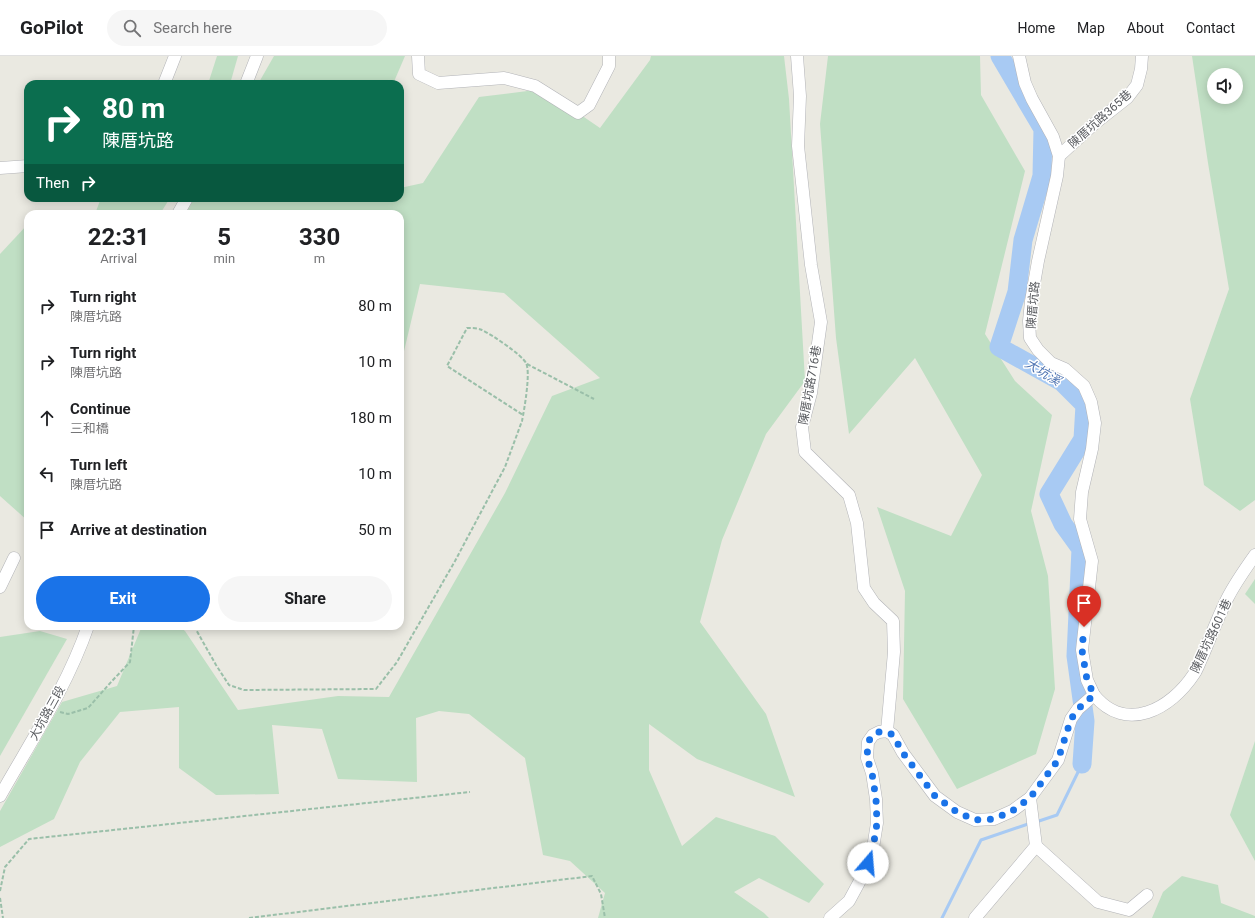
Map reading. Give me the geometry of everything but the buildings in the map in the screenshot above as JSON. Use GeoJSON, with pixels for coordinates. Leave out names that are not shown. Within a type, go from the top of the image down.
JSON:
{"type":"FeatureCollection","features":[{"type":"Feature","properties":{"kind":"street"},"geometry":{"type":"LineString","coordinates":[[166,80],[175,56]]}},
{"type":"Feature","properties":{"kind":"street"},"geometry":{"type":"LineString","coordinates":[[248,80],[257,56]]}},
{"type":"Feature","properties":{"kind":"street"},"geometry":{"type":"LineString","coordinates":[[418,56],[419,74],[438,83],[504,78],[535,86],[578,113],[589,105],[609,66],[609,56]]}},
{"type":"Feature","properties":{"kind":"street","name":"陳厝坑路716巷"},"geometry":{"type":"LineString","coordinates":[[796,56],[800,96],[798,146],[811,265],[820,322],[811,393],[802,427],[805,452],[849,495],[857,523],[864,588],[874,603],[893,621],[894,652],[887,732]]}},
{"type":"Feature","properties":{"kind":"street","name":"陳厝坑路"},"geometry":{"type":"LineString","coordinates":[[1019,56],[1032,99],[1053,137],[1059,156],[1057,176],[1031,301],[1029,321],[1030,338],[1038,350],[1052,363],[1065,369],[1084,386],[1091,402],[1096,423],[1092,449],[1082,492],[1080,519],[1092,561],[1082,650],[1087,680],[1092,696]]}},
{"type":"Feature","properties":{"kind":"street","name":"陳厝坑路365巷"},"geometry":{"type":"LineString","coordinates":[[1059,156],[1094,124],[1127,98],[1137,85],[1142,69],[1142,56]]}},
{"type":"Feature","properties":{"kind":"street"},"geometry":{"type":"LineString","coordinates":[[0,168],[24,166]]}},
{"type":"Feature","properties":{"kind":"street","name":"陳厝坑路601巷"},"geometry":{"type":"LineString","coordinates":[[1092,696],[1107,708],[1127,716],[1139,715],[1153,710],[1168,702],[1182,691],[1195,673],[1216,622],[1235,583],[1255,555]]}},
{"type":"Feature","properties":{"kind":"street"},"geometry":{"type":"LineString","coordinates":[[0,587],[14,558]]}},
{"type":"Feature","properties":{"kind":"street","name":"大坑路三段"},"geometry":{"type":"LineString","coordinates":[[0,796],[66,678],[87,630]]}},
{"type":"Feature","properties":{"kind":"street"},"geometry":{"type":"LineString","coordinates":[[830,918],[849,901],[862,877],[873,848],[877,823],[876,799],[872,773],[867,758],[868,742],[873,735],[879,732],[887,732],[893,735],[903,753],[935,796],[957,812],[975,820],[994,819],[1012,811],[1030,798],[1058,760],[1071,719],[1078,709],[1092,696]]}},
{"type":"Feature","properties":{"kind":"street"},"geometry":{"type":"LineString","coordinates":[[1030,798],[1036,841],[1098,902],[1129,910],[1147,895]]}},
{"type":"Feature","properties":{"kind":"street"},"geometry":{"type":"LineString","coordinates":[[975,918],[1036,841]]}},
{"type":"Feature","properties":{"kind":"path"},"geometry":{"type":"LineString","coordinates":[[523,415],[447,366],[467,328],[481,329],[519,356],[527,364],[594,399]]}},
{"type":"Feature","properties":{"kind":"path"},"geometry":{"type":"LineString","coordinates":[[196,630],[229,685],[244,690],[376,689],[397,662],[455,561],[505,467],[523,415],[528,376],[527,364]]}},
{"type":"Feature","properties":{"kind":"path"},"geometry":{"type":"LineString","coordinates":[[49,710],[68,714],[88,708],[130,662],[134,630]]}},
{"type":"Feature","properties":{"kind":"path"},"geometry":{"type":"LineString","coordinates":[[0,891],[6,867],[29,839],[470,792]]}},
{"type":"Feature","properties":{"kind":"path"},"geometry":{"type":"LineString","coordinates":[[249,918],[592,876],[601,894],[605,918]]}},
{"type":"Feature","properties":{"kind":"path"},"geometry":{"type":"LineString","coordinates":[[0,898],[3,918]]}},
{"type":"Feature","properties":{"kind":"green space"},"geometry":{"type":"Polygon","coordinates":[[[217,56],[238,56],[231,80],[209,80],[217,56]]]}},
{"type":"Feature","properties":{"kind":"green space"},"geometry":{"type":"Polygon","coordinates":[[[274,56],[405,56],[395,80],[260,80],[274,56]]]}},
{"type":"Feature","properties":{"kind":"green space"},"geometry":{"type":"Polygon","coordinates":[[[651,56],[784,56],[789,99],[805,381],[766,434],[722,540],[700,622],[766,714],[795,797],[697,759],[649,724],[649,770],[682,846],[716,817],[775,836],[824,884],[809,903],[759,878],[734,892],[769,918],[598,918],[605,893],[570,861],[543,855],[525,758],[469,714],[439,711],[416,718],[417,782],[338,779],[322,729],[272,725],[279,794],[216,795],[179,768],[179,707],[120,712],[80,762],[54,819],[0,847],[0,811],[62,702],[117,686],[140,630],[184,630],[238,710],[338,696],[389,697],[505,493],[552,396],[600,378],[504,293],[420,284],[404,351],[404,210],[188,210],[192,202],[404,202],[404,187],[423,183],[479,97],[543,89],[600,128],[650,60],[651,56]]]}},
{"type":"Feature","properties":{"kind":"green space"},"geometry":{"type":"Polygon","coordinates":[[[828,56],[980,56],[981,95],[1025,171],[985,334],[1015,381],[1052,415],[1031,511],[1048,576],[1055,689],[1036,754],[957,789],[903,699],[905,591],[877,507],[951,536],[982,475],[915,358],[849,434],[836,338],[820,124],[828,56]]]}},
{"type":"Feature","properties":{"kind":"green space"},"geometry":{"type":"Polygon","coordinates":[[[1192,56],[1255,56],[1255,500],[1240,511],[1204,485],[1190,399],[1229,289],[1192,56]]]}},
{"type":"Feature","properties":{"kind":"green space"},"geometry":{"type":"Polygon","coordinates":[[[100,202],[168,202],[162,210],[96,210],[100,202]]]}},
{"type":"Feature","properties":{"kind":"green space"},"geometry":{"type":"Polygon","coordinates":[[[24,228],[24,517],[0,496],[0,254],[24,228]]]}},
{"type":"Feature","properties":{"kind":"green space"},"geometry":{"type":"Polygon","coordinates":[[[1255,579],[1255,604],[1245,594],[1255,579]]]}},
{"type":"Feature","properties":{"kind":"green space"},"geometry":{"type":"Polygon","coordinates":[[[40,631],[67,639],[0,756],[0,637],[40,631]]]}},
{"type":"Feature","properties":{"kind":"green space"},"geometry":{"type":"Polygon","coordinates":[[[1255,741],[1255,861],[1230,815],[1255,741]]]}},
{"type":"Feature","properties":{"kind":"green space"},"geometry":{"type":"Polygon","coordinates":[[[1182,876],[1218,885],[1221,903],[1255,916],[1255,918],[1152,918],[1163,892],[1182,876]]]}},
{"type":"Feature","properties":{"kind":"waterway","name":"大坑溪"},"geometry":{"type":"LineString","coordinates":[[1000,56],[1043,129],[1042,176],[1023,240],[1017,292],[999,347],[1062,382],[1085,405],[1083,439],[1049,494],[1063,524],[1081,549],[1076,656],[1085,721],[1082,764]]}},
{"type":"Feature","properties":{"kind":"waterway"},"geometry":{"type":"LineString","coordinates":[[1036,822],[1057,815],[1082,764]]}},
{"type":"Feature","properties":{"kind":"waterway"},"geometry":{"type":"LineString","coordinates":[[942,918],[981,840],[1031,823]]}},
{"type":"Feature","properties":{"kind":"route"},"geometry":{"type":"LineString","coordinates":[[868,863],[873,848],[877,823],[876,799],[872,773],[867,758],[868,742],[873,735],[879,732],[887,732],[893,735],[903,753],[935,796],[957,812],[975,820],[994,819],[1012,811],[1030,798],[1046,777],[1058,760],[1071,719],[1078,709],[1094,695],[1087,680],[1082,650],[1084,627]]}}]}
